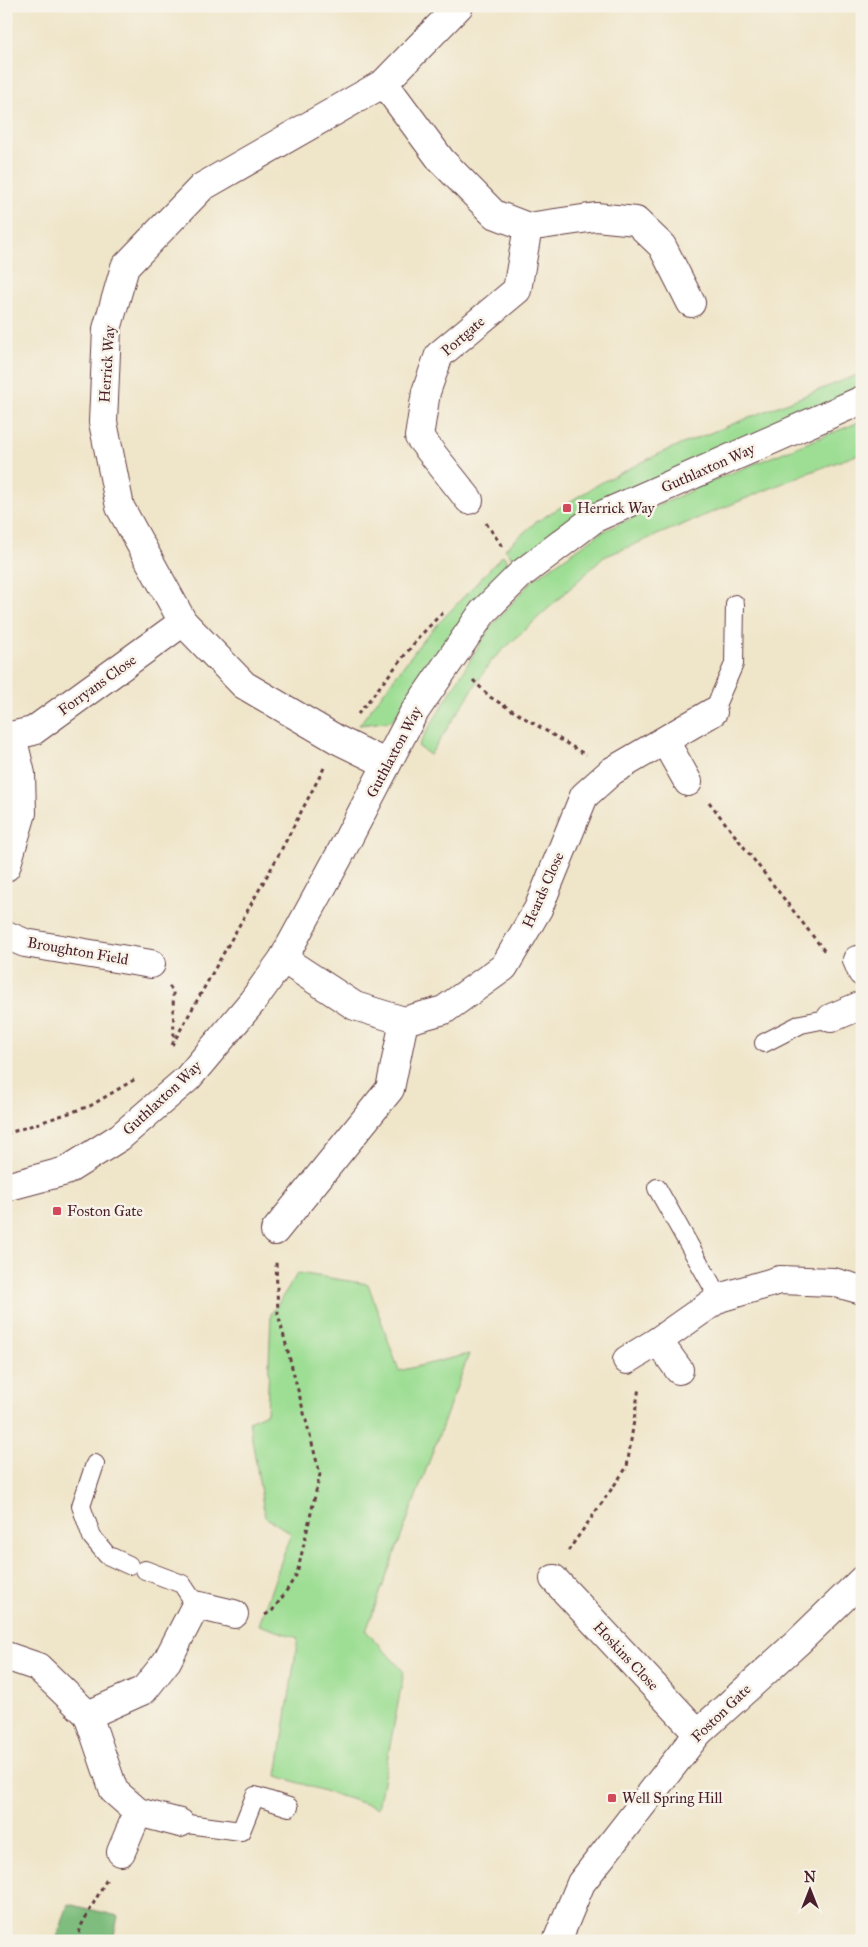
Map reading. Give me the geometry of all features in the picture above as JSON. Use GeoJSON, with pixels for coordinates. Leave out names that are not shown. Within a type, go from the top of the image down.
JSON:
{"type":"FeatureCollection","features":[{"type":"Feature","properties":{"kind":"street","name":"Herrick Way"},"geometry":{"type":"LineString","coordinates":[[387,764],[338,740],[244,685],[183,622],[120,507],[103,422],[107,329],[125,266],[202,187],[384,83],[459,6]]}},
{"type":"Feature","properties":{"kind":"street"},"geometry":{"type":"LineString","coordinates":[[384,83],[441,160],[494,214],[528,227],[596,217],[636,221],[662,246],[691,303]]}},
{"type":"Feature","properties":{"kind":"street","name":"Portgate"},"geometry":{"type":"LineString","coordinates":[[469,500],[422,460],[419,437],[426,392],[439,355],[517,290],[528,227]]}},
{"type":"Feature","properties":{"kind":"street","name":"Guthlaxton Way"},"geometry":{"type":"LineString","coordinates":[[6,1187],[66,1172],[120,1137],[188,1078],[252,1002],[283,959],[413,714],[484,612],[521,574],[595,518],[862,400]]}},
{"type":"Feature","properties":{"kind":"street","name":"Forryans Close"},"geometry":{"type":"LineString","coordinates":[[9,737],[33,731],[183,622]]}},
{"type":"Feature","properties":{"kind":"street","name":"Heards Close"},"geometry":{"type":"LineString","coordinates":[[404,1021],[444,1010],[504,967],[538,909],[584,796],[612,770],[713,712]]}},
{"type":"Feature","properties":{"kind":"street"},"geometry":{"type":"LineString","coordinates":[[6,867],[22,813],[21,774],[9,737]]}},
{"type":"Feature","properties":{"kind":"street"},"geometry":{"type":"LineString","coordinates":[[665,741],[688,782]]}},
{"type":"Feature","properties":{"kind":"street","name":"Broughton Field"},"geometry":{"type":"LineString","coordinates":[[6,934],[25,944],[151,964]]}},
{"type":"Feature","properties":{"kind":"street"},"geometry":{"type":"LineString","coordinates":[[275,1231],[390,1089],[404,1021],[355,1006],[283,959]]}},
{"type":"Feature","properties":{"kind":"street"},"geometry":{"type":"LineString","coordinates":[[831,1018],[862,1004]]}},
{"type":"Feature","properties":{"kind":"street"},"geometry":{"type":"LineString","coordinates":[[627,1360],[658,1341],[719,1298],[780,1280],[833,1282],[862,1290]]}},
{"type":"Feature","properties":{"kind":"street"},"geometry":{"type":"LineString","coordinates":[[658,1341],[679,1370]]}},
{"type":"Feature","properties":{"kind":"street","name":"Hoskins Close"},"geometry":{"type":"LineString","coordinates":[[554,1578],[698,1733]]}},
{"type":"Feature","properties":{"kind":"street","name":"Foston Gate"},"geometry":{"type":"LineString","coordinates":[[557,1941],[581,1883],[698,1733],[797,1643],[862,1580]]}},
{"type":"Feature","properties":{"kind":"street"},"geometry":{"type":"LineString","coordinates":[[88,1714],[144,1690],[167,1661],[196,1605],[234,1614]]}},
{"type":"Feature","properties":{"kind":"street"},"geometry":{"type":"LineString","coordinates":[[6,1656],[38,1667],[88,1714],[114,1791],[138,1812],[180,1823]]}},
{"type":"Feature","properties":{"kind":"street"},"geometry":{"type":"LineString","coordinates":[[121,1852],[138,1812]]}},
{"type":"Feature","properties":{"kind":"lane"},"geometry":{"type":"LineString","coordinates":[[713,712],[734,664],[736,604]]}},
{"type":"Feature","properties":{"kind":"lane"},"geometry":{"type":"LineString","coordinates":[[764,1043],[801,1024],[831,1018]]}},
{"type":"Feature","properties":{"kind":"lane"},"geometry":{"type":"LineString","coordinates":[[657,1188],[719,1298]]}},
{"type":"Feature","properties":{"kind":"lane"},"geometry":{"type":"LineString","coordinates":[[95,1464],[81,1506],[92,1537],[107,1555],[182,1584],[196,1605]]}},
{"type":"Feature","properties":{"kind":"lane"},"geometry":{"type":"LineString","coordinates":[[180,1823],[240,1831],[255,1796],[289,1806]]}},
{"type":"Feature","properties":{"kind":"path"},"geometry":{"type":"LineString","coordinates":[[469,500],[521,574]]}},
{"type":"Feature","properties":{"kind":"path"},"geometry":{"type":"LineString","coordinates":[[451,659],[490,697],[612,770]]}},
{"type":"Feature","properties":{"kind":"path"},"geometry":{"type":"LineString","coordinates":[[688,782],[698,786],[830,957],[859,966]]}},
{"type":"Feature","properties":{"kind":"path"},"geometry":{"type":"LineString","coordinates":[[151,964],[173,991],[174,1042]]}},
{"type":"Feature","properties":{"kind":"path"},"geometry":{"type":"LineString","coordinates":[[234,1614],[264,1615],[272,1611],[284,1596],[297,1574],[320,1474],[278,1314],[275,1231]]}},
{"type":"Feature","properties":{"kind":"path"},"geometry":{"type":"LineString","coordinates":[[554,1578],[580,1532],[627,1467],[640,1379],[627,1360]]}},
{"type":"Feature","properties":{"kind":"path"},"geometry":{"type":"LineString","coordinates":[[77,1941],[81,1926],[121,1852]]}},
{"type":"Feature","properties":{"kind":"green space"},"geometry":{"type":"Polygon","coordinates":[[[862,373],[862,402],[707,462],[524,572],[505,549],[536,522],[604,481],[667,450],[862,373]]]}},
{"type":"Feature","properties":{"kind":"green space"},"geometry":{"type":"Polygon","coordinates":[[[862,421],[862,453],[805,474],[604,557],[491,661],[430,755],[418,746],[489,629],[533,580],[602,532],[714,480],[862,421]]]}},
{"type":"Feature","properties":{"kind":"green space"},"geometry":{"type":"Polygon","coordinates":[[[503,555],[516,573],[480,601],[408,696],[392,721],[359,725],[423,640],[503,555]]]}},
{"type":"Feature","properties":{"kind":"green space"},"geometry":{"type":"Polygon","coordinates":[[[298,1273],[368,1284],[399,1371],[469,1354],[366,1631],[404,1672],[378,1808],[277,1776],[298,1638],[259,1625],[291,1533],[265,1517],[249,1421],[267,1413],[271,1314],[298,1273]]]}},
{"type":"Feature","properties":{"kind":"green space"},"geometry":{"type":"Polygon","coordinates":[[[68,1904],[118,1916],[113,1941],[56,1941],[68,1904]]]}},
{"type":"Feature","properties":{"kind":"place","name":"Herrick Way"},"geometry":{"type":"Point","coordinates":[567,508]}},
{"type":"Feature","properties":{"kind":"place","name":"Foston Gate"},"geometry":{"type":"Point","coordinates":[57,1211]}},
{"type":"Feature","properties":{"kind":"place","name":"Well Spring Hill"},"geometry":{"type":"Point","coordinates":[612,1798]}}]}
